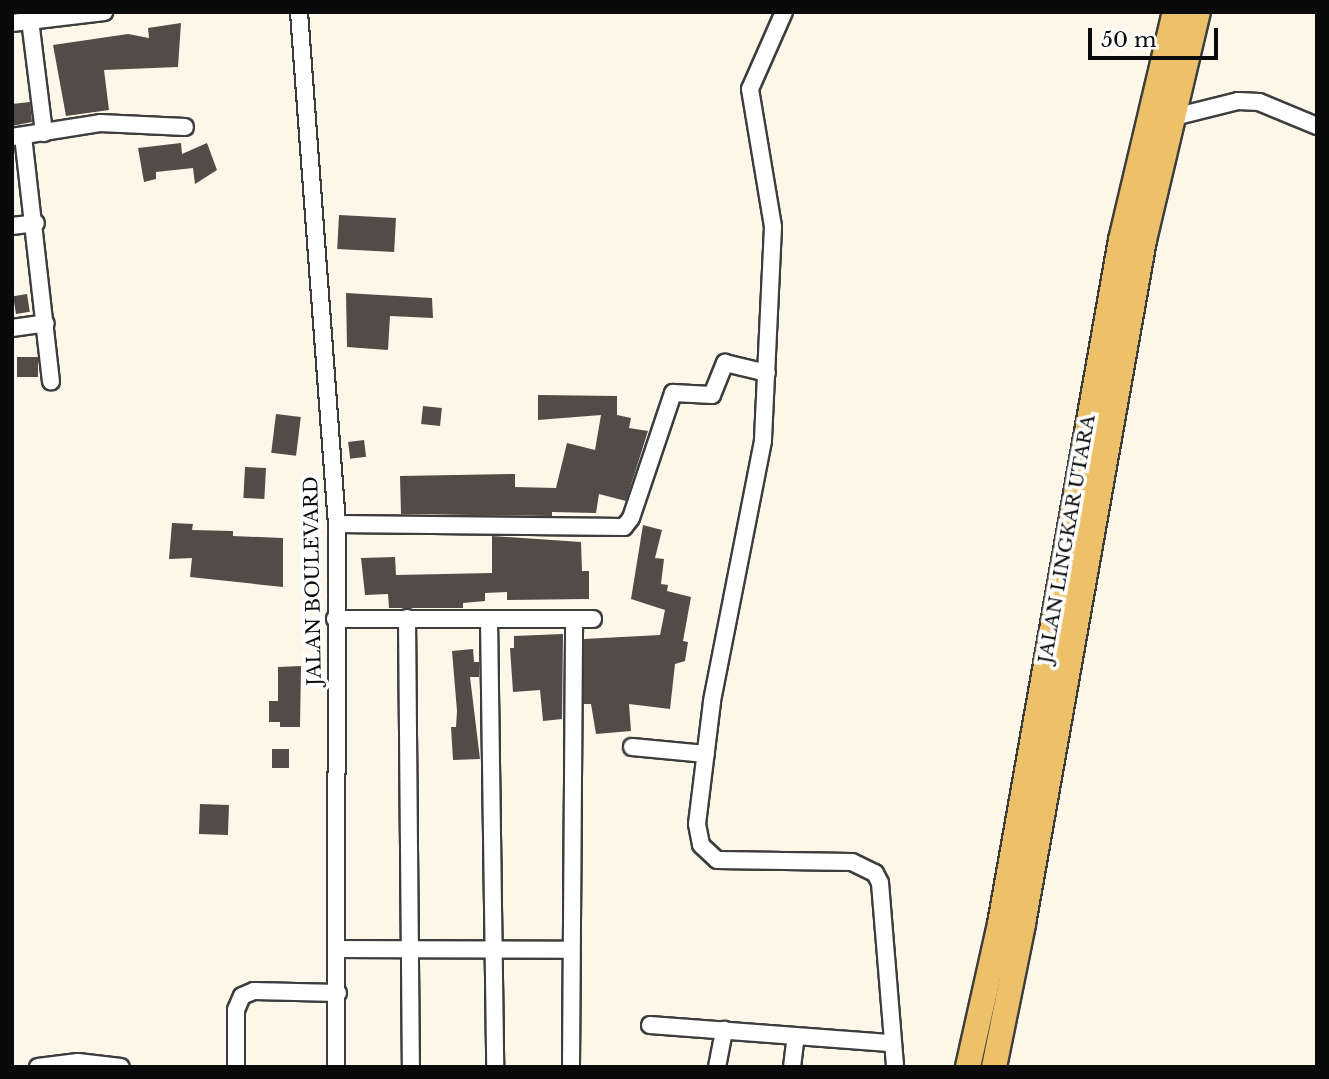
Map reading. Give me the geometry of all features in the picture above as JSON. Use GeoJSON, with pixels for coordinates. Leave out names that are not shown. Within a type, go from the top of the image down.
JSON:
{"type":"FeatureCollection","features":[{"type":"Feature","properties":{"kind":"main road","name":"JALAN LINGKAR UTARA"},"geometry":{"type":"LineString","coordinates":[[968,1067],[1000,923],[1121,240],[1175,12]]}},
{"type":"Feature","properties":{"kind":"main road","name":"JALAN LINGKAR UTARA"},"geometry":{"type":"LineString","coordinates":[[994,1067],[1023,924],[1141,254],[1198,12]]}},
{"type":"Feature","properties":{"kind":"street"},"geometry":{"type":"LineString","coordinates":[[12,23],[104,12]]}},
{"type":"Feature","properties":{"kind":"street","name":"JALAN BOULEVARD"},"geometry":{"type":"LineString","coordinates":[[299,12],[337,524],[335,619],[339,949],[336,1067]]}},
{"type":"Feature","properties":{"kind":"street"},"geometry":{"type":"LineString","coordinates":[[784,12],[750,89],[773,227],[763,441],[706,754],[697,824],[706,853],[717,860],[852,862],[875,873],[880,883],[895,1067]]}},
{"type":"Feature","properties":{"kind":"street"},"geometry":{"type":"LineString","coordinates":[[30,20],[44,133]]}},
{"type":"Feature","properties":{"kind":"street"},"geometry":{"type":"LineString","coordinates":[[1174,117],[1238,101],[1259,102],[1317,126]]}},
{"type":"Feature","properties":{"kind":"street"},"geometry":{"type":"LineString","coordinates":[[51,381],[36,222],[18,136],[100,123],[185,127]]}},
{"type":"Feature","properties":{"kind":"street"},"geometry":{"type":"LineString","coordinates":[[12,226],[36,222]]}},
{"type":"Feature","properties":{"kind":"street"},"geometry":{"type":"LineString","coordinates":[[12,328],[46,323]]}},
{"type":"Feature","properties":{"kind":"street"},"geometry":{"type":"LineString","coordinates":[[337,524],[624,527],[631,518],[673,393],[712,395],[725,363],[767,373]]}},
{"type":"Feature","properties":{"kind":"street"},"geometry":{"type":"LineString","coordinates":[[407,618],[411,1067]]}},
{"type":"Feature","properties":{"kind":"street"},"geometry":{"type":"LineString","coordinates":[[335,619],[593,619]]}},
{"type":"Feature","properties":{"kind":"street"},"geometry":{"type":"LineString","coordinates":[[489,619],[495,1067]]}},
{"type":"Feature","properties":{"kind":"street"},"geometry":{"type":"LineString","coordinates":[[571,1067],[574,619]]}},
{"type":"Feature","properties":{"kind":"street"},"geometry":{"type":"LineString","coordinates":[[632,747],[706,754]]}},
{"type":"Feature","properties":{"kind":"street"},"geometry":{"type":"LineString","coordinates":[[339,949],[570,950]]}},
{"type":"Feature","properties":{"kind":"street"},"geometry":{"type":"LineString","coordinates":[[236,1067],[236,1010],[242,996],[254,991],[338,993]]}},
{"type":"Feature","properties":{"kind":"street"},"geometry":{"type":"LineString","coordinates":[[650,1025],[892,1043]]}},
{"type":"Feature","properties":{"kind":"street"},"geometry":{"type":"LineString","coordinates":[[718,1067],[724,1030]]}},
{"type":"Feature","properties":{"kind":"street"},"geometry":{"type":"LineString","coordinates":[[792,1067],[796,1035]]}},
{"type":"Feature","properties":{"kind":"street"},"geometry":{"type":"LineString","coordinates":[[38,1067],[78,1062],[121,1067]]}},
{"type":"Feature","properties":{"kind":"building"},"geometry":{"type":"Polygon","coordinates":[[[181,23],[178,67],[104,70],[109,110],[66,116],[53,45],[128,34],[149,38],[148,28],[181,23]]]}},
{"type":"Feature","properties":{"kind":"building"},"geometry":{"type":"Polygon","coordinates":[[[30,102],[32,122],[12,126],[12,104],[30,102]]]}},
{"type":"Feature","properties":{"kind":"building"},"geometry":{"type":"Polygon","coordinates":[[[181,143],[182,154],[207,143],[217,170],[195,184],[193,168],[156,172],[156,179],[144,182],[138,148],[181,143]]]}},
{"type":"Feature","properties":{"kind":"building"},"geometry":{"type":"Polygon","coordinates":[[[339,215],[396,218],[394,252],[337,249],[339,215]]]}},
{"type":"Feature","properties":{"kind":"building"},"geometry":{"type":"Polygon","coordinates":[[[346,293],[432,298],[433,318],[390,316],[388,350],[347,347],[346,293]]]}},
{"type":"Feature","properties":{"kind":"building"},"geometry":{"type":"Polygon","coordinates":[[[27,294],[30,312],[16,314],[13,296],[27,294]]]}},
{"type":"Feature","properties":{"kind":"building"},"geometry":{"type":"Polygon","coordinates":[[[17,357],[38,357],[38,377],[17,377],[17,357]]]}},
{"type":"Feature","properties":{"kind":"building"},"geometry":{"type":"Polygon","coordinates":[[[538,395],[617,396],[617,415],[631,418],[629,428],[648,431],[626,501],[599,494],[596,513],[552,512],[552,516],[401,514],[400,476],[515,474],[515,487],[556,488],[567,443],[595,450],[601,415],[538,420],[538,395]]]}},
{"type":"Feature","properties":{"kind":"building"},"geometry":{"type":"Polygon","coordinates":[[[423,406],[442,408],[440,426],[421,424],[423,406]]]}},
{"type":"Feature","properties":{"kind":"building"},"geometry":{"type":"Polygon","coordinates":[[[276,414],[301,417],[296,456],[271,453],[276,414]]]}},
{"type":"Feature","properties":{"kind":"building"},"geometry":{"type":"Polygon","coordinates":[[[364,440],[366,457],[350,459],[348,442],[364,440]]]}},
{"type":"Feature","properties":{"kind":"building"},"geometry":{"type":"Polygon","coordinates":[[[245,467],[266,468],[264,499],[243,498],[245,467]]]}},
{"type":"Feature","properties":{"kind":"building"},"geometry":{"type":"Polygon","coordinates":[[[172,523],[193,524],[192,530],[233,531],[233,536],[283,538],[283,587],[190,577],[192,558],[169,559],[172,523]]]}},
{"type":"Feature","properties":{"kind":"building"},"geometry":{"type":"Polygon","coordinates":[[[643,525],[662,530],[655,558],[664,559],[661,584],[668,585],[667,591],[691,597],[683,641],[688,642],[685,661],[675,664],[670,709],[629,704],[631,731],[596,734],[591,704],[584,704],[584,639],[660,635],[665,610],[631,599],[643,525]]]}},
{"type":"Feature","properties":{"kind":"building"},"geometry":{"type":"Polygon","coordinates":[[[492,536],[581,542],[582,571],[589,571],[589,599],[507,600],[507,592],[485,593],[485,601],[463,603],[463,608],[389,608],[388,594],[365,595],[361,558],[395,557],[396,575],[492,573],[492,536]]]}},
{"type":"Feature","properties":{"kind":"building"},"geometry":{"type":"Polygon","coordinates":[[[563,634],[562,719],[543,721],[540,690],[513,692],[510,648],[514,648],[514,636],[563,634]]]}},
{"type":"Feature","properties":{"kind":"building"},"geometry":{"type":"Polygon","coordinates":[[[473,649],[474,662],[479,662],[479,677],[470,677],[480,759],[453,760],[451,727],[456,727],[457,711],[452,651],[473,649]]]}},
{"type":"Feature","properties":{"kind":"building"},"geometry":{"type":"Polygon","coordinates":[[[301,666],[300,727],[280,727],[280,722],[269,722],[269,701],[278,701],[278,667],[301,666]]]}},
{"type":"Feature","properties":{"kind":"building"},"geometry":{"type":"Polygon","coordinates":[[[272,749],[289,749],[289,768],[272,768],[272,749]]]}},
{"type":"Feature","properties":{"kind":"building"},"geometry":{"type":"Polygon","coordinates":[[[200,804],[229,805],[228,835],[199,834],[200,804]]]}}]}
